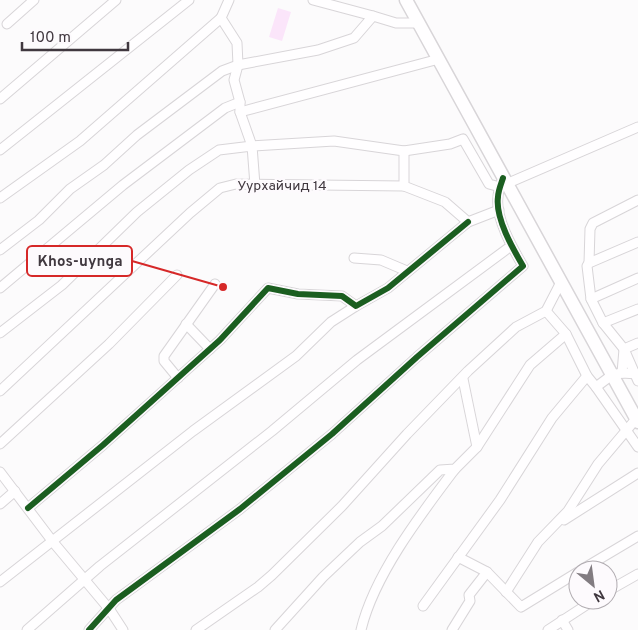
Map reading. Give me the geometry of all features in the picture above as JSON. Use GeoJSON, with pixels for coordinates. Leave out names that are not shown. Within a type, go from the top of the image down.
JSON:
{"type":"FeatureCollection","features":[{"type":"Feature","properties":{"kind":"main road"},"geometry":{"type":"LineString","coordinates":[[406,0],[439,59],[503,183],[617,374],[634,424]]}},
{"type":"Feature","properties":{"kind":"street"},"geometry":{"type":"LineString","coordinates":[[7,24],[34,0]]}},
{"type":"Feature","properties":{"kind":"street"},"geometry":{"type":"LineString","coordinates":[[0,99],[116,0]]}},
{"type":"Feature","properties":{"kind":"street"},"geometry":{"type":"LineString","coordinates":[[0,150],[189,0]]}},
{"type":"Feature","properties":{"kind":"street"},"geometry":{"type":"LineString","coordinates":[[0,198],[80,141],[221,18],[229,0]]}},
{"type":"Feature","properties":{"kind":"street"},"geometry":{"type":"LineString","coordinates":[[313,0],[327,1],[396,23],[419,23]]}},
{"type":"Feature","properties":{"kind":"street"},"geometry":{"type":"LineString","coordinates":[[0,250],[39,220],[70,189],[222,71],[238,65],[299,54],[354,38],[374,16]]}},
{"type":"Feature","properties":{"kind":"street"},"geometry":{"type":"LineString","coordinates":[[221,18],[236,43],[238,65],[234,80],[240,102],[240,112],[252,146],[255,185]]}},
{"type":"Feature","properties":{"kind":"street"},"geometry":{"type":"LineString","coordinates":[[240,112],[439,59]]}},
{"type":"Feature","properties":{"kind":"street"},"geometry":{"type":"LineString","coordinates":[[0,288],[123,185],[225,108],[240,102]]}},
{"type":"Feature","properties":{"kind":"street"},"geometry":{"type":"LineString","coordinates":[[0,333],[62,285],[137,212],[189,170],[219,150],[334,141],[404,151],[450,144],[463,139],[489,184],[503,183],[638,127]]}},
{"type":"Feature","properties":{"kind":"street"},"geometry":{"type":"LineString","coordinates":[[404,151],[404,186],[444,202],[468,222]]}},
{"type":"Feature","properties":{"kind":"street"},"geometry":{"type":"LineString","coordinates":[[89,630],[110,610],[116,600],[214,530],[313,450],[523,266],[511,246],[499,210],[498,197],[503,183]]}},
{"type":"Feature","properties":{"kind":"street","name":"Уурхайчид 14"},"geometry":{"type":"LineString","coordinates":[[0,391],[190,213],[220,188],[236,184],[404,186]]}},
{"type":"Feature","properties":{"kind":"street"},"geometry":{"type":"LineString","coordinates":[[637,377],[624,349],[603,323],[591,299],[587,266],[589,263],[590,229],[593,223],[638,200]]}},
{"type":"Feature","properties":{"kind":"street"},"geometry":{"type":"LineString","coordinates":[[0,582],[19,565],[53,542],[193,431],[296,356],[331,322],[388,288],[468,222],[499,210]]}},
{"type":"Feature","properties":{"kind":"street"},"geometry":{"type":"LineString","coordinates":[[589,263],[638,242]]}},
{"type":"Feature","properties":{"kind":"street"},"geometry":{"type":"LineString","coordinates":[[26,630],[100,566],[272,431],[357,360],[511,246]]}},
{"type":"Feature","properties":{"kind":"street"},"geometry":{"type":"LineString","coordinates":[[354,258],[381,260],[407,271]]}},
{"type":"Feature","properties":{"kind":"street"},"geometry":{"type":"LineString","coordinates":[[0,444],[110,344],[177,275]]}},
{"type":"Feature","properties":{"kind":"street"},"geometry":{"type":"LineString","coordinates":[[591,299],[638,278]]}},
{"type":"Feature","properties":{"kind":"street"},"geometry":{"type":"LineString","coordinates":[[196,630],[258,588],[342,506],[407,434],[516,327],[546,311],[561,282]]}},
{"type":"Feature","properties":{"kind":"street"},"geometry":{"type":"LineString","coordinates":[[178,378],[164,361],[164,356],[215,284]]}},
{"type":"Feature","properties":{"kind":"street"},"geometry":{"type":"LineString","coordinates":[[28,508],[103,445],[210,349],[268,288],[298,294],[342,296],[356,306]]}},
{"type":"Feature","properties":{"kind":"street"},"geometry":{"type":"LineString","coordinates":[[603,323],[638,309]]}},
{"type":"Feature","properties":{"kind":"street"},"geometry":{"type":"LineString","coordinates":[[546,311],[566,334],[587,376],[634,424],[638,446]]}},
{"type":"Feature","properties":{"kind":"street"},"geometry":{"type":"LineString","coordinates":[[186,324],[210,349]]}},
{"type":"Feature","properties":{"kind":"street"},"geometry":{"type":"LineString","coordinates":[[362,630],[366,612],[390,565],[417,519],[455,469],[477,447],[530,365],[566,334]]}},
{"type":"Feature","properties":{"kind":"street"},"geometry":{"type":"LineString","coordinates":[[624,349],[638,343]]}},
{"type":"Feature","properties":{"kind":"street"},"geometry":{"type":"LineString","coordinates":[[617,374],[624,349]]}},
{"type":"Feature","properties":{"kind":"street"},"geometry":{"type":"LineString","coordinates":[[596,386],[617,374],[637,377]]}},
{"type":"Feature","properties":{"kind":"street"},"geometry":{"type":"LineString","coordinates":[[423,606],[500,500],[552,418],[587,376]]}},
{"type":"Feature","properties":{"kind":"street"},"geometry":{"type":"LineString","coordinates":[[463,379],[477,447]]}},
{"type":"Feature","properties":{"kind":"street"},"geometry":{"type":"LineString","coordinates":[[506,592],[526,557],[568,511],[598,464],[634,424]]}},
{"type":"Feature","properties":{"kind":"street"},"geometry":{"type":"LineString","coordinates":[[275,630],[323,577],[360,542],[382,526],[440,470],[455,469]]}},
{"type":"Feature","properties":{"kind":"street"},"geometry":{"type":"LineString","coordinates":[[0,472],[84,581],[110,610],[123,630]]}},
{"type":"Feature","properties":{"kind":"street"},"geometry":{"type":"LineString","coordinates":[[552,528],[638,473]]}},
{"type":"Feature","properties":{"kind":"street"},"geometry":{"type":"LineString","coordinates":[[0,504],[15,491]]}},
{"type":"Feature","properties":{"kind":"street"},"geometry":{"type":"LineString","coordinates":[[598,560],[638,536]]}},
{"type":"Feature","properties":{"kind":"street"},"geometry":{"type":"LineString","coordinates":[[458,557],[487,572],[521,607],[568,578]]}},
{"type":"Feature","properties":{"kind":"street"},"geometry":{"type":"LineString","coordinates":[[452,630],[470,601],[469,595],[487,572]]}},
{"type":"Feature","properties":{"kind":"street"},"geometry":{"type":"LineString","coordinates":[[618,585],[638,574]]}},
{"type":"Feature","properties":{"kind":"street"},"geometry":{"type":"LineString","coordinates":[[548,630],[578,610]]}},
{"type":"Feature","properties":{"kind":"street"},"geometry":{"type":"LineString","coordinates":[[562,620],[568,630]]}},
{"type":"Feature","properties":{"kind":"shaded area"},"geometry":{"type":"Polygon","coordinates":[[[278,8],[291,12],[282,41],[269,37],[278,8]]]}},
{"type":"Feature","properties":{"kind":"cycle path"},"geometry":{"type":"LineString","coordinates":[[89,630],[116,600],[240,509],[332,434],[417,357],[523,266],[514,251],[499,214],[498,195],[503,178]]}},
{"type":"Feature","properties":{"kind":"cycle path"},"geometry":{"type":"LineString","coordinates":[[28,508],[103,445],[220,340],[268,288],[298,294],[342,296],[356,306],[388,288],[468,222]]}},
{"type":"Feature","properties":{"kind":"place","name":"Khos-uynga"},"geometry":{"type":"Point","coordinates":[223,287]}}]}
